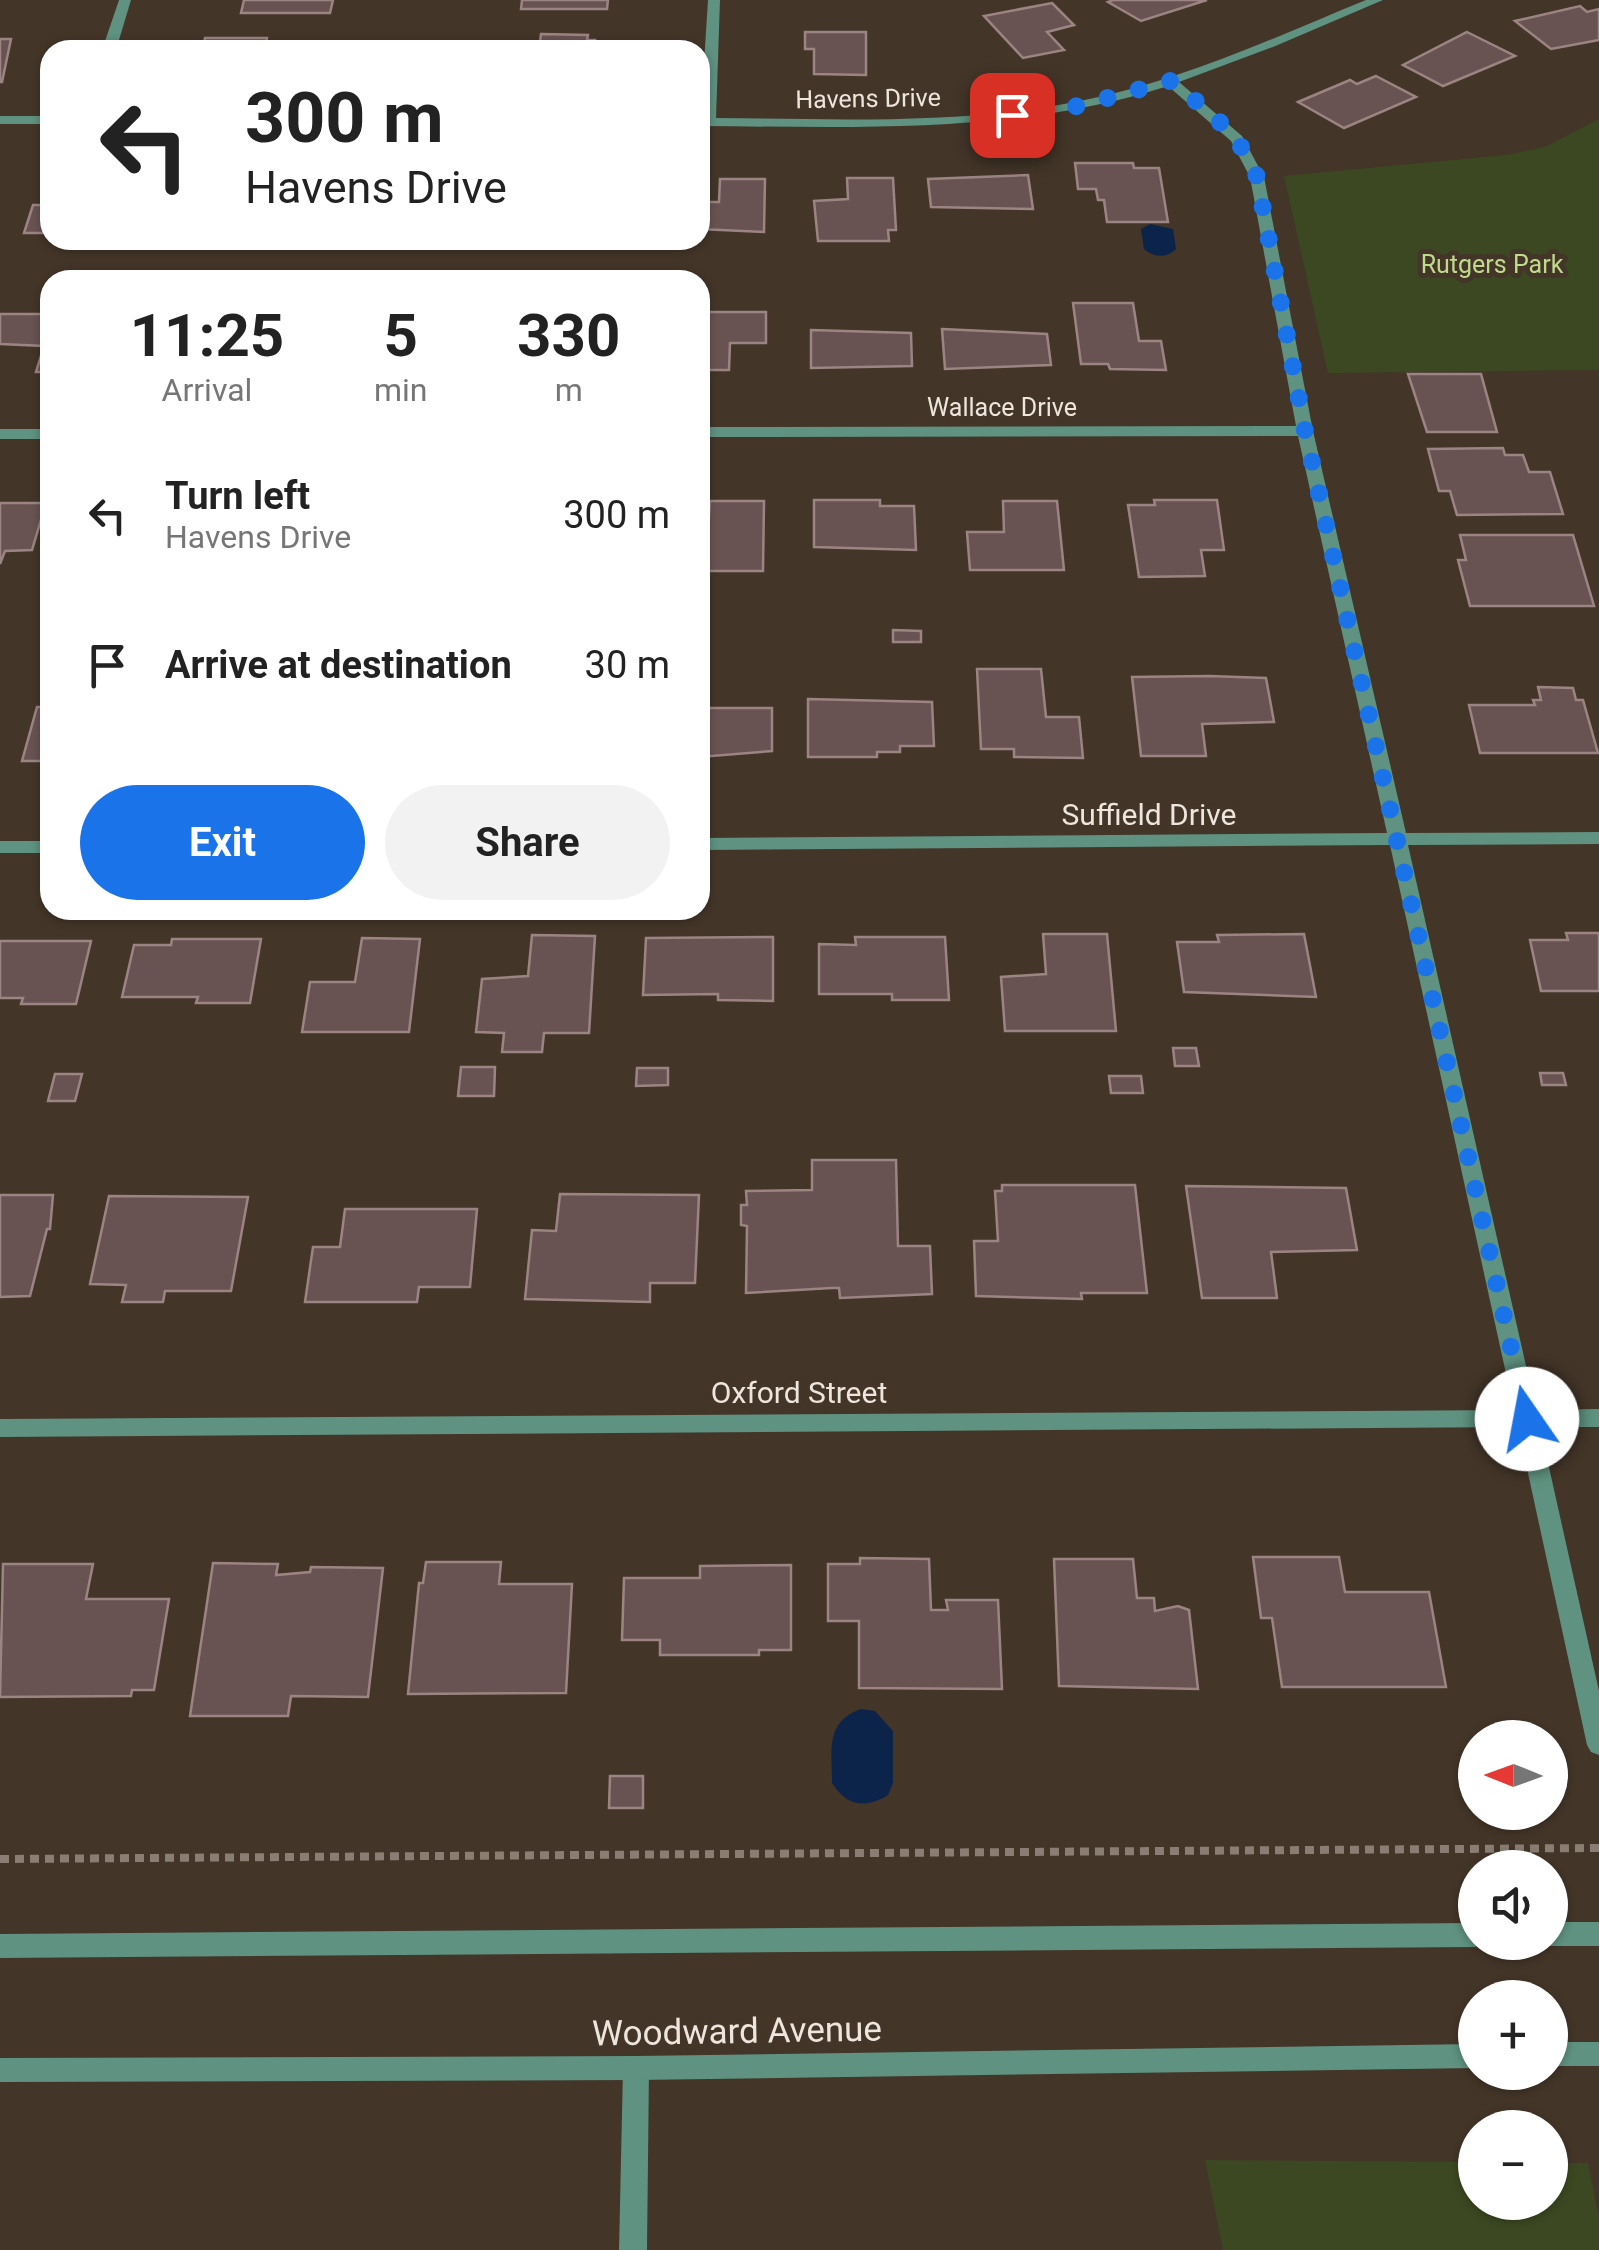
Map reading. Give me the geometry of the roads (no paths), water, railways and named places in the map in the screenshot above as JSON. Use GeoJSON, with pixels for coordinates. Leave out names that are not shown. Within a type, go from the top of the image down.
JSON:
{"type":"FeatureCollection","features":[{"type":"Feature","properties":{"kind":"street"},"geometry":{"type":"LineString","coordinates":[[112,40],[125,0]]}},
{"type":"Feature","properties":{"kind":"street"},"geometry":{"type":"LineString","coordinates":[[710,49],[714,0]]}},
{"type":"Feature","properties":{"kind":"street","name":"Havens Drive"},"geometry":{"type":"LineString","coordinates":[[710,122],[988,118],[1078,106],[1170,81],[1377,0]]}},
{"type":"Feature","properties":{"kind":"street"},"geometry":{"type":"LineString","coordinates":[[1170,81],[1212,114],[1250,159],[1257,177],[1305,431],[1599,1745]]}},
{"type":"Feature","properties":{"kind":"street"},"geometry":{"type":"LineString","coordinates":[[0,120],[40,120]]}},
{"type":"Feature","properties":{"kind":"street","name":"Wallace Drive"},"geometry":{"type":"LineString","coordinates":[[710,432],[1305,431]]}},
{"type":"Feature","properties":{"kind":"street"},"geometry":{"type":"LineString","coordinates":[[0,434],[40,434]]}},
{"type":"Feature","properties":{"kind":"street","name":"Suffield Drive"},"geometry":{"type":"LineString","coordinates":[[710,844],[1599,838]]}},
{"type":"Feature","properties":{"kind":"street"},"geometry":{"type":"LineString","coordinates":[[0,848],[40,847]]}},
{"type":"Feature","properties":{"kind":"street","name":"Oxford Street"},"geometry":{"type":"LineString","coordinates":[[0,1428],[1599,1418]]}},
{"type":"Feature","properties":{"kind":"street"},"geometry":{"type":"LineString","coordinates":[[1568,1934],[1599,1934]]}},
{"type":"Feature","properties":{"kind":"street"},"geometry":{"type":"LineString","coordinates":[[0,1946],[1458,1935]]}},
{"type":"Feature","properties":{"kind":"street"},"geometry":{"type":"LineString","coordinates":[[1568,2054],[1599,2054]]}},
{"type":"Feature","properties":{"kind":"street","name":"Woodward Avenue"},"geometry":{"type":"LineString","coordinates":[[0,2070],[636,2068],[1458,2056]]}},
{"type":"Feature","properties":{"kind":"street"},"geometry":{"type":"LineString","coordinates":[[633,2250],[636,2068]]}},
{"type":"Feature","properties":{"kind":"water"},"geometry":{"type":"Polygon","coordinates":[[[1150,224],[1173,229],[1176,249],[1160,256],[1144,249],[1141,229],[1150,224]]]}},
{"type":"Feature","properties":{"kind":"water"},"geometry":{"type":"Polygon","coordinates":[[[861,1709],[875,1711],[893,1731],[893,1783],[888,1795],[857,1803],[844,1797],[832,1783],[832,1748],[841,1721],[861,1709]]]}},
{"type":"Feature","properties":{"kind":"park label","name":"Rutgers Park"},"geometry":{"type":"Point","coordinates":[1492,264]}}]}
